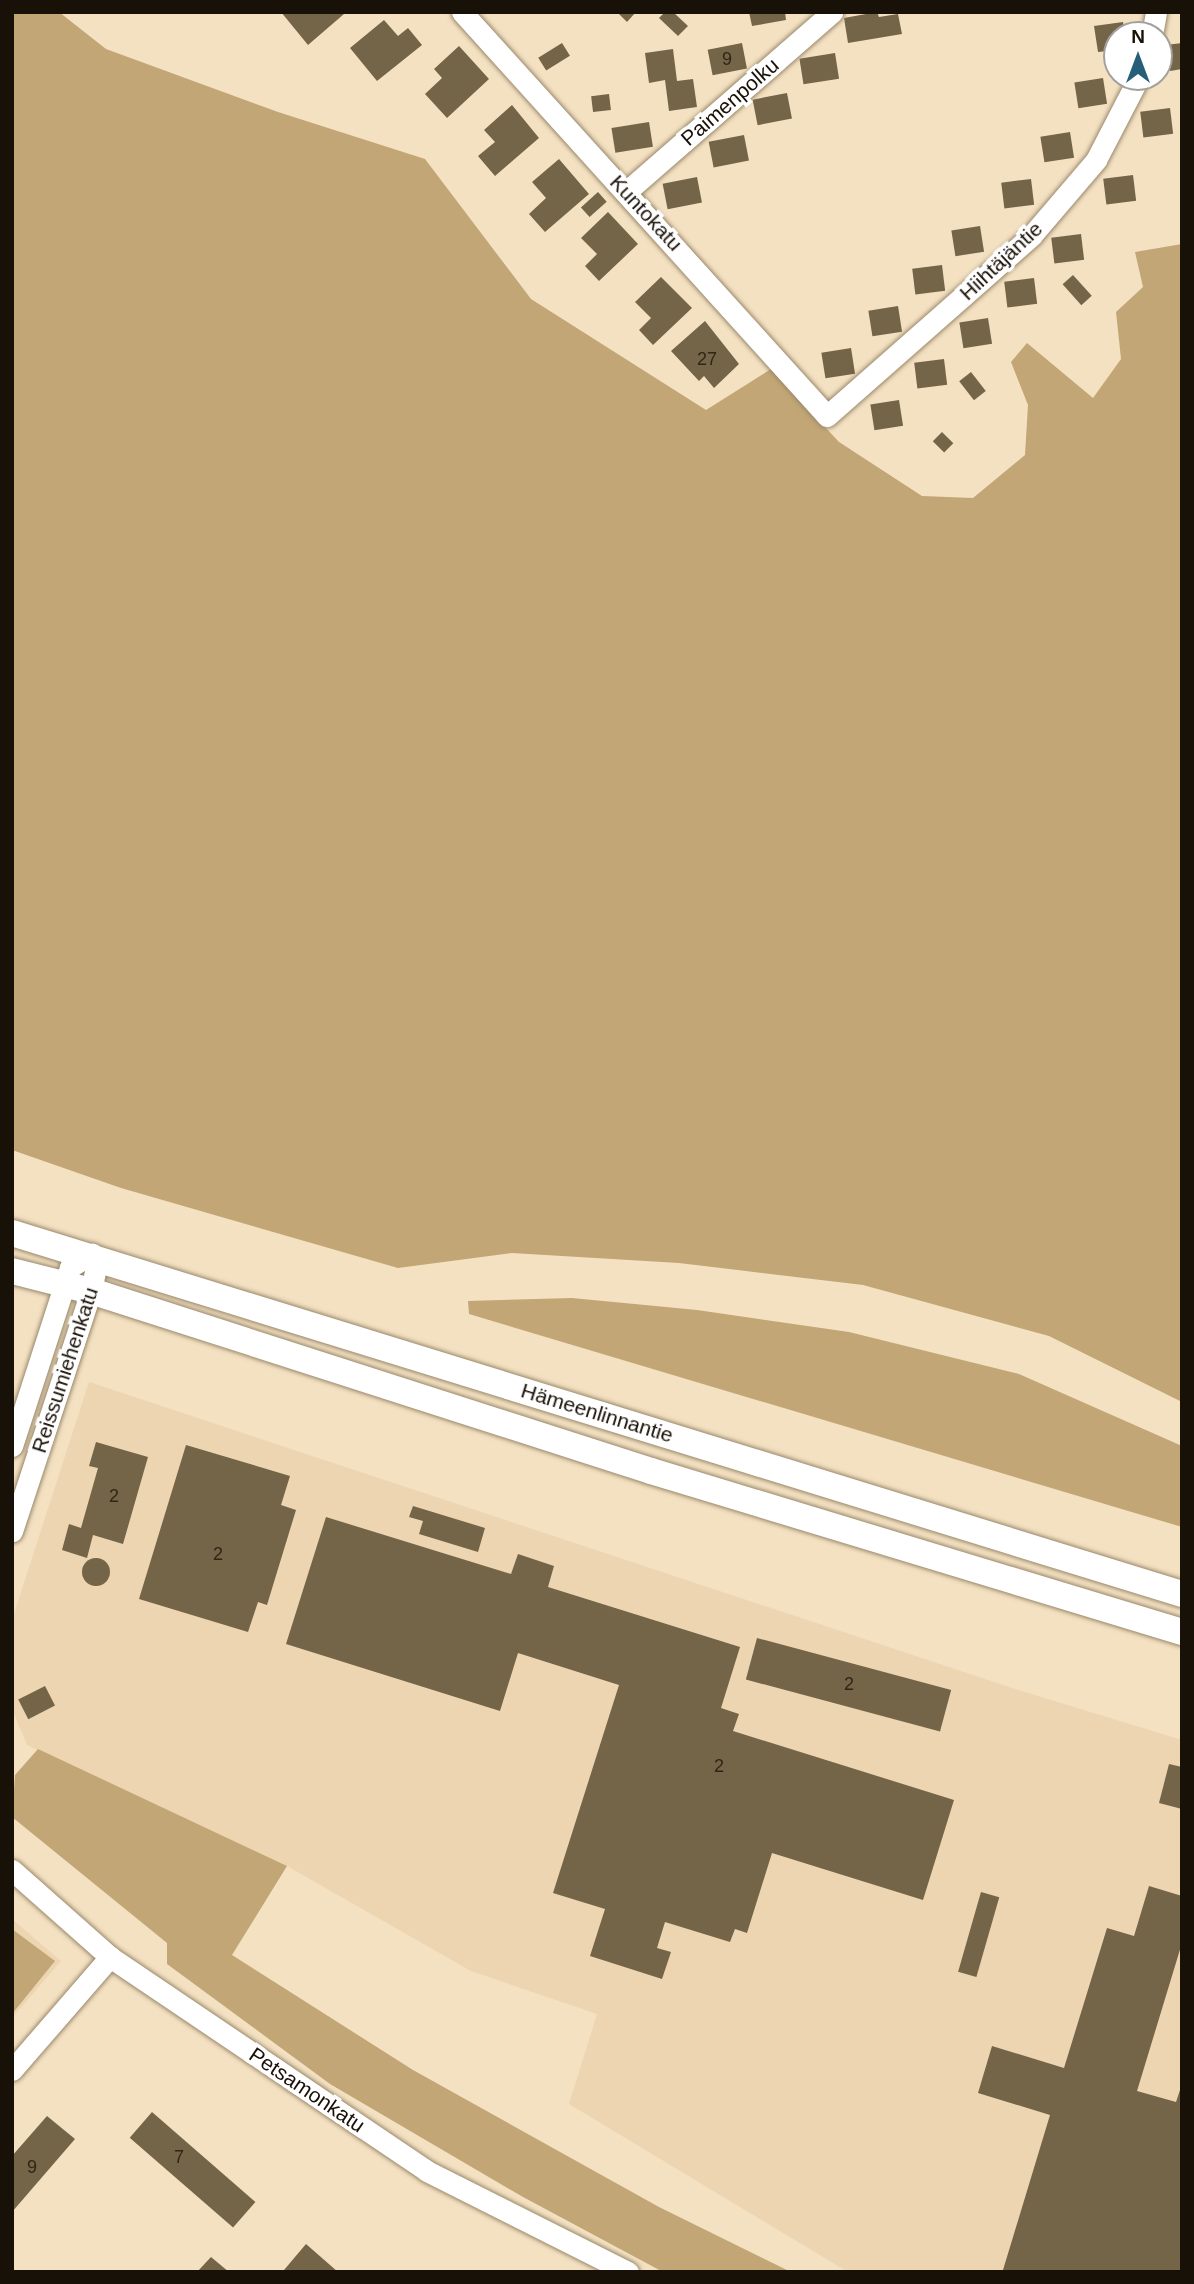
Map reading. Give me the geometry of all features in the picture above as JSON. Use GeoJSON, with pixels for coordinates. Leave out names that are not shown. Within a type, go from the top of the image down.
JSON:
{"type":"FeatureCollection","features":[{"type":"Feature","properties":{"kind":"main road","name":"Hämeenlinnantie"},"geometry":{"type":"LineString","coordinates":[[12,1233],[92,1254],[1182,1594]]}},
{"type":"Feature","properties":{"kind":"main road","name":"Hämeenlinnantie"},"geometry":{"type":"LineString","coordinates":[[12,1271],[91,1291],[651,1471],[1182,1632]]}},
{"type":"Feature","properties":{"kind":"street","name":"Kuntokatu"},"geometry":{"type":"LineString","coordinates":[[462,12],[827,416]]}},
{"type":"Feature","properties":{"kind":"street","name":"Paimenpolku"},"geometry":{"type":"LineString","coordinates":[[626,192],[832,12]]}},
{"type":"Feature","properties":{"kind":"street","name":"Hiihtäjäntie"},"geometry":{"type":"LineString","coordinates":[[827,416],[1032,235],[1096,160],[1132,91]]}},
{"type":"Feature","properties":{"kind":"street","name":"Reissumiehenkatu"},"geometry":{"type":"LineString","coordinates":[[12,1446],[63,1284],[78,1259],[92,1254],[96,1267],[91,1291],[12,1531]]}},
{"type":"Feature","properties":{"kind":"street","name":"Petsamonkatu"},"geometry":{"type":"LineString","coordinates":[[12,1870],[110,1956],[427,2171],[628,2272]]}},
{"type":"Feature","properties":{"kind":"street"},"geometry":{"type":"LineString","coordinates":[[12,2070],[110,1956]]}},
{"type":"Feature","properties":{"kind":"shaded area"},"geometry":{"type":"Polygon","coordinates":[[[12,12],[59,12],[106,49],[278,112],[425,159],[531,299],[706,410],[771,369],[839,442],[922,496],[973,498],[1025,455],[1028,405],[1011,362],[1027,343],[1093,398],[1121,359],[1116,312],[1143,287],[1135,252],[1182,244],[1182,1402],[1049,1336],[863,1285],[679,1263],[512,1253],[398,1268],[121,1188],[12,1150],[12,12]]]}},
{"type":"Feature","properties":{"kind":"shaded area"},"geometry":{"type":"Polygon","coordinates":[[[572,1298],[697,1310],[849,1332],[1019,1374],[1182,1446],[1182,1527],[469,1314],[468,1301],[572,1298]]]}},
{"type":"Feature","properties":{"kind":"shaded area"},"geometry":{"type":"Polygon","coordinates":[[[89,1382],[1009,1687],[1182,1740],[1182,2272],[848,2272],[569,2104],[597,2014],[471,1971],[287,1866],[27,1745],[12,1709],[12,1620],[89,1382]]]}},
{"type":"Feature","properties":{"kind":"shaded area"},"geometry":{"type":"Polygon","coordinates":[[[38,1749],[287,1866],[232,1955],[413,2070],[659,2207],[791,2272],[663,2272],[523,2197],[330,2084],[167,1964],[167,1943],[12,1817],[15,1775],[38,1749]]]}},
{"type":"Feature","properties":{"kind":"shaded area"},"geometry":{"type":"Polygon","coordinates":[[[12,1919],[61,1961],[12,2018],[12,1919]]]}},
{"type":"Feature","properties":{"kind":"shaded area"},"geometry":{"type":"Polygon","coordinates":[[[12,1929],[55,1961],[12,2014],[12,1929]]]}},
{"type":"Feature","properties":{"kind":"building"},"geometry":{"type":"Polygon","coordinates":[[[281,12],[343,12],[344,14],[308,45],[281,12]]]}},
{"type":"Feature","properties":{"kind":"building"},"geometry":{"type":"Polygon","coordinates":[[[617,12],[636,12],[627,22],[617,12]]]}},
{"type":"Feature","properties":{"kind":"building"},"geometry":{"type":"Polygon","coordinates":[[[665,12],[673,12],[688,26],[678,36],[659,18],[665,12]]]}},
{"type":"Feature","properties":{"kind":"building"},"geometry":{"type":"Polygon","coordinates":[[[749,12],[785,12],[786,20],[752,26],[749,12]]]}},
{"type":"Feature","properties":{"kind":"building"},"geometry":{"type":"Polygon","coordinates":[[[877,12],[879,17],[898,14],[902,34],[848,43],[844,18],[877,12]]]}},
{"type":"Feature","properties":{"kind":"building"},"geometry":{"type":"Polygon","coordinates":[[[384,20],[398,36],[408,28],[422,45],[377,81],[350,48],[384,20]]]}},
{"type":"Feature","properties":{"kind":"building"},"geometry":{"type":"Polygon","coordinates":[[[1103,25],[1103,51],[1098,52],[1094,26],[1103,25]]]}},
{"type":"Feature","properties":{"kind":"building"},"geometry":{"type":"Polygon","coordinates":[[[562,43],[570,56],[546,71],[538,58],[562,43]]]}},
{"type":"Feature","properties":{"kind":"building"},"geometry":{"type":"Polygon","coordinates":[[[742,43],[747,69],[713,75],[708,50],[742,43]]]}},
{"type":"Feature","properties":{"kind":"building"},"geometry":{"type":"Polygon","coordinates":[[[1182,43],[1182,69],[1173,70],[1173,44],[1182,43]]]}},
{"type":"Feature","properties":{"kind":"building"},"geometry":{"type":"Polygon","coordinates":[[[459,46],[489,79],[447,118],[425,94],[442,78],[434,69],[459,46]]]}},
{"type":"Feature","properties":{"kind":"building"},"geometry":{"type":"Polygon","coordinates":[[[673,49],[677,81],[693,79],[697,107],[669,111],[665,80],[649,83],[645,53],[673,49]]]}},
{"type":"Feature","properties":{"kind":"building"},"geometry":{"type":"Polygon","coordinates":[[[835,53],[839,79],[804,84],[799,59],[835,53]]]}},
{"type":"Feature","properties":{"kind":"building"},"geometry":{"type":"Polygon","coordinates":[[[1103,78],[1107,104],[1078,108],[1074,83],[1103,78]]]}},
{"type":"Feature","properties":{"kind":"building"},"geometry":{"type":"Polygon","coordinates":[[[787,93],[792,119],[758,125],[753,100],[787,93]]]}},
{"type":"Feature","properties":{"kind":"building"},"geometry":{"type":"Polygon","coordinates":[[[609,94],[611,110],[593,112],[591,96],[609,94]]]}},
{"type":"Feature","properties":{"kind":"building"},"geometry":{"type":"Polygon","coordinates":[[[512,105],[539,138],[495,176],[478,156],[495,142],[484,130],[512,105]]]}},
{"type":"Feature","properties":{"kind":"building"},"geometry":{"type":"Polygon","coordinates":[[[1170,108],[1173,134],[1143,137],[1140,112],[1170,108]]]}},
{"type":"Feature","properties":{"kind":"building"},"geometry":{"type":"Polygon","coordinates":[[[649,122],[653,147],[615,153],[611,128],[649,122]]]}},
{"type":"Feature","properties":{"kind":"building"},"geometry":{"type":"Polygon","coordinates":[[[1070,132],[1074,158],[1044,162],[1040,137],[1070,132]]]}},
{"type":"Feature","properties":{"kind":"building"},"geometry":{"type":"Polygon","coordinates":[[[744,135],[749,161],[714,167],[709,142],[744,135]]]}},
{"type":"Feature","properties":{"kind":"building"},"geometry":{"type":"Polygon","coordinates":[[[559,159],[589,194],[545,232],[529,214],[546,198],[532,182],[559,159]]]}},
{"type":"Feature","properties":{"kind":"building"},"geometry":{"type":"Polygon","coordinates":[[[1133,175],[1136,201],[1106,204],[1103,179],[1133,175]]]}},
{"type":"Feature","properties":{"kind":"building"},"geometry":{"type":"Polygon","coordinates":[[[697,177],[702,203],[668,209],[663,184],[697,177]]]}},
{"type":"Feature","properties":{"kind":"building"},"geometry":{"type":"Polygon","coordinates":[[[1031,179],[1034,205],[1004,208],[1001,183],[1031,179]]]}},
{"type":"Feature","properties":{"kind":"building"},"geometry":{"type":"Polygon","coordinates":[[[598,192],[607,202],[590,217],[581,207],[598,192]]]}},
{"type":"Feature","properties":{"kind":"building"},"geometry":{"type":"Polygon","coordinates":[[[608,212],[638,244],[599,281],[585,266],[597,254],[581,238],[608,212]]]}},
{"type":"Feature","properties":{"kind":"building"},"geometry":{"type":"Polygon","coordinates":[[[980,226],[984,252],[955,256],[951,231],[980,226]]]}},
{"type":"Feature","properties":{"kind":"building"},"geometry":{"type":"Polygon","coordinates":[[[1081,234],[1084,260],[1054,263],[1051,238],[1081,234]]]}},
{"type":"Feature","properties":{"kind":"building"},"geometry":{"type":"Polygon","coordinates":[[[942,265],[945,291],[915,294],[912,269],[942,265]]]}},
{"type":"Feature","properties":{"kind":"building"},"geometry":{"type":"Polygon","coordinates":[[[1073,275],[1092,296],[1081,305],[1063,284],[1073,275]]]}},
{"type":"Feature","properties":{"kind":"building"},"geometry":{"type":"Polygon","coordinates":[[[661,277],[692,308],[653,345],[639,330],[651,318],[635,302],[661,277]]]}},
{"type":"Feature","properties":{"kind":"building"},"geometry":{"type":"Polygon","coordinates":[[[1034,278],[1037,304],[1007,307],[1004,282],[1034,278]]]}},
{"type":"Feature","properties":{"kind":"building"},"geometry":{"type":"Polygon","coordinates":[[[898,306],[902,332],[872,336],[868,311],[898,306]]]}},
{"type":"Feature","properties":{"kind":"building"},"geometry":{"type":"Polygon","coordinates":[[[988,318],[992,344],[963,348],[959,323],[988,318]]]}},
{"type":"Feature","properties":{"kind":"building"},"geometry":{"type":"Polygon","coordinates":[[[705,321],[739,364],[714,388],[704,376],[699,381],[671,351],[705,321]]]}},
{"type":"Feature","properties":{"kind":"building"},"geometry":{"type":"Polygon","coordinates":[[[851,348],[855,374],[825,378],[821,353],[851,348]]]}},
{"type":"Feature","properties":{"kind":"building"},"geometry":{"type":"Polygon","coordinates":[[[944,359],[947,385],[917,388],[914,363],[944,359]]]}},
{"type":"Feature","properties":{"kind":"building"},"geometry":{"type":"Polygon","coordinates":[[[971,372],[986,391],[974,400],[959,381],[971,372]]]}},
{"type":"Feature","properties":{"kind":"building"},"geometry":{"type":"Polygon","coordinates":[[[899,400],[903,426],[874,430],[870,405],[899,400]]]}},
{"type":"Feature","properties":{"kind":"building"},"geometry":{"type":"Polygon","coordinates":[[[942,432],[953,443],[944,453],[933,441],[942,432]]]}},
{"type":"Feature","properties":{"kind":"building"},"geometry":{"type":"Polygon","coordinates":[[[96,1442],[148,1457],[123,1544],[93,1535],[87,1558],[62,1550],[69,1524],[81,1528],[98,1468],[89,1466],[96,1442]]]}},
{"type":"Feature","properties":{"kind":"building"},"geometry":{"type":"Polygon","coordinates":[[[186,1445],[290,1476],[281,1505],[296,1510],[267,1605],[258,1602],[248,1632],[139,1599],[186,1445]]]}},
{"type":"Feature","properties":{"kind":"building"},"geometry":{"type":"Polygon","coordinates":[[[413,1506],[485,1528],[478,1552],[419,1534],[423,1521],[409,1517],[413,1506]]]}},
{"type":"Feature","properties":{"kind":"building"},"geometry":{"type":"Polygon","coordinates":[[[326,1517],[511,1574],[518,1554],[554,1566],[548,1587],[740,1647],[721,1708],[739,1714],[733,1731],[954,1800],[923,1900],[772,1853],[747,1933],[735,1929],[730,1942],[665,1922],[657,1948],[671,1952],[662,1979],[590,1956],[605,1909],[553,1893],[619,1685],[518,1653],[500,1711],[286,1644],[326,1517]]]}},
{"type":"Feature","properties":{"kind":"building"},"geometry":{"type":"Polygon","coordinates":[[[96,1558],[106,1562],[110,1572],[106,1582],[96,1586],[86,1582],[82,1572],[86,1562],[96,1558]]]}},
{"type":"Feature","properties":{"kind":"building"},"geometry":{"type":"Polygon","coordinates":[[[757,1638],[951,1690],[940,1732],[746,1680],[757,1638]]]}},
{"type":"Feature","properties":{"kind":"building"},"geometry":{"type":"Polygon","coordinates":[[[45,1686],[55,1706],[28,1719],[18,1700],[45,1686]]]}},
{"type":"Feature","properties":{"kind":"building"},"geometry":{"type":"Polygon","coordinates":[[[1169,1764],[1182,1767],[1182,1809],[1159,1803],[1169,1764]]]}},
{"type":"Feature","properties":{"kind":"building"},"geometry":{"type":"Polygon","coordinates":[[[1149,1886],[1182,1896],[1182,1943],[1137,2091],[1176,2102],[1182,2084],[1182,2272],[1003,2270],[1050,2115],[978,2093],[992,2046],[1064,2068],[1107,1928],[1134,1936],[1149,1886]]]}},
{"type":"Feature","properties":{"kind":"building"},"geometry":{"type":"Polygon","coordinates":[[[981,1892],[999,1897],[976,1977],[958,1972],[981,1892]]]}},
{"type":"Feature","properties":{"kind":"building"},"geometry":{"type":"Polygon","coordinates":[[[152,2112],[255,2202],[233,2228],[130,2138],[152,2112]]]}},
{"type":"Feature","properties":{"kind":"building"},"geometry":{"type":"Polygon","coordinates":[[[47,2116],[75,2139],[12,2212],[12,2156],[47,2116]]]}},
{"type":"Feature","properties":{"kind":"building"},"geometry":{"type":"Polygon","coordinates":[[[306,2244],[338,2272],[284,2270],[306,2244]]]}},
{"type":"Feature","properties":{"kind":"building"},"geometry":{"type":"Polygon","coordinates":[[[211,2257],[229,2272],[197,2272],[211,2257]]]}}]}
